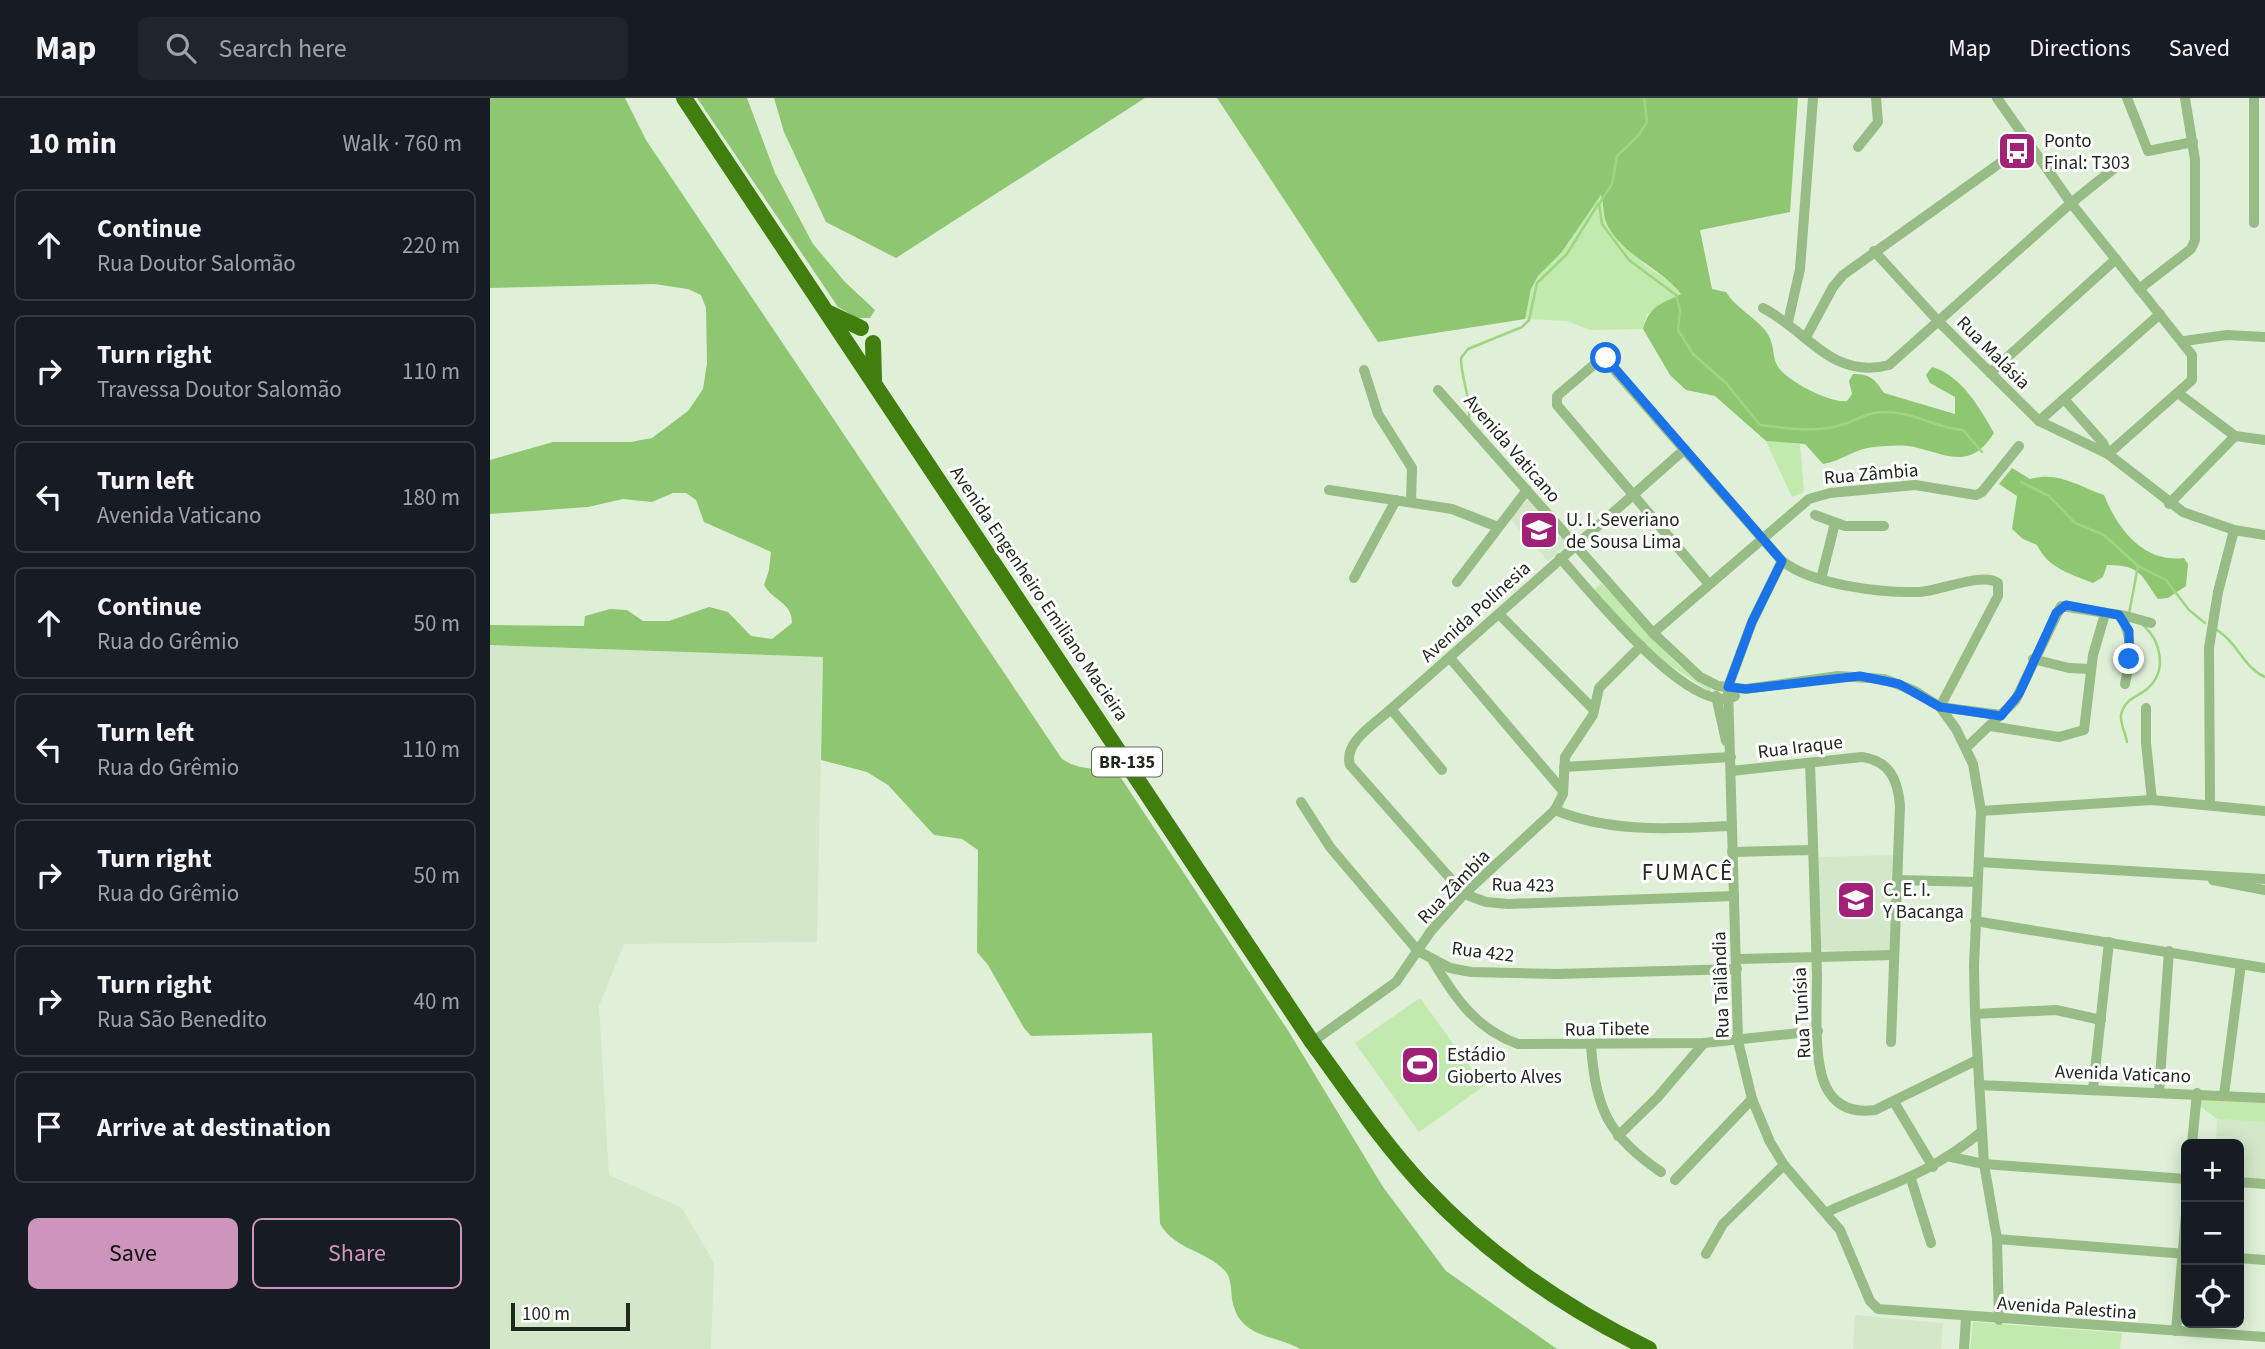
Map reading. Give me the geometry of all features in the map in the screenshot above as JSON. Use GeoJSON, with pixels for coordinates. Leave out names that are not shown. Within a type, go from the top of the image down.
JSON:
{"type":"FeatureCollection","features":[{"type":"Feature","properties":{"kind":"highway","name":"Avenida Engenheiro Emiliano Macieira"},"geometry":{"type":"LineString","coordinates":[[684,98],[1312,1042],[1396,1155],[1467,1229],[1550,1294],[1649,1349]]}},
{"type":"Feature","properties":{"kind":"highway"},"geometry":{"type":"LineString","coordinates":[[827,312],[861,328]]}},
{"type":"Feature","properties":{"kind":"highway"},"geometry":{"type":"LineString","coordinates":[[873,343],[874,383]]}},
{"type":"Feature","properties":{"kind":"street"},"geometry":{"type":"LineString","coordinates":[[1788,322],[1800,269],[1813,98]]}},
{"type":"Feature","properties":{"kind":"street"},"geometry":{"type":"LineString","coordinates":[[1858,147],[1879,119],[1876,98]]}},
{"type":"Feature","properties":{"kind":"street"},"geometry":{"type":"LineString","coordinates":[[1997,98],[2071,203],[2183,341],[2194,361],[2192,380],[2108,454]]}},
{"type":"Feature","properties":{"kind":"street"},"geometry":{"type":"LineString","coordinates":[[2127,98],[2148,151],[2193,142]]}},
{"type":"Feature","properties":{"kind":"street"},"geometry":{"type":"LineString","coordinates":[[2139,289],[2194,245],[2197,182],[2185,98]]}},
{"type":"Feature","properties":{"kind":"street"},"geometry":{"type":"LineString","coordinates":[[2254,98],[2254,223]]}},
{"type":"Feature","properties":{"kind":"street"},"geometry":{"type":"LineString","coordinates":[[1805,337],[1833,287],[1874,251],[2028,143]]}},
{"type":"Feature","properties":{"kind":"street"},"geometry":{"type":"LineString","coordinates":[[1763,308],[1788,322],[1833,360],[1870,367],[1889,365],[2071,203],[2121,163]]}},
{"type":"Feature","properties":{"kind":"street","name":"Rua Malásia"},"geometry":{"type":"LineString","coordinates":[[1874,251],[1938,321],[2039,421],[2108,454]]}},
{"type":"Feature","properties":{"kind":"street"},"geometry":{"type":"LineString","coordinates":[[1990,373],[2116,259]]}},
{"type":"Feature","properties":{"kind":"street"},"geometry":{"type":"LineString","coordinates":[[2039,421],[2160,314]]}},
{"type":"Feature","properties":{"kind":"street"},"geometry":{"type":"LineString","coordinates":[[2183,341],[2227,335],[2265,337]]}},
{"type":"Feature","properties":{"kind":"street"},"geometry":{"type":"LineString","coordinates":[[1708,583],[1557,405],[1557,396],[1599,359],[1606,358],[1782,561],[1798,573],[1902,592],[1937,590],[1987,578],[1998,583],[1998,596],[1940,707],[2001,716]]}},
{"type":"Feature","properties":{"kind":"street"},"geometry":{"type":"LineString","coordinates":[[1364,370],[1378,414],[1412,468],[1411,502]]}},
{"type":"Feature","properties":{"kind":"street","name":"Avenida Vaticano"},"geometry":{"type":"LineString","coordinates":[[1438,390],[1653,633],[1691,670],[1725,691]]}},
{"type":"Feature","properties":{"kind":"street"},"geometry":{"type":"LineString","coordinates":[[2178,393],[2235,436],[2265,440]]}},
{"type":"Feature","properties":{"kind":"street"},"geometry":{"type":"LineString","coordinates":[[2064,400],[2104,443],[2108,454],[2169,504],[2202,520],[2234,530],[2265,535]]}},
{"type":"Feature","properties":{"kind":"street"},"geometry":{"type":"LineString","coordinates":[[2169,504],[2235,436]]}},
{"type":"Feature","properties":{"kind":"street","name":"Rua Zâmbia"},"geometry":{"type":"LineString","coordinates":[[1653,633],[1800,504],[1816,496],[1915,485],[1973,495],[1982,492],[2018,446]]}},
{"type":"Feature","properties":{"kind":"street","name":"Avenida Polinesia"},"geometry":{"type":"LineString","coordinates":[[1352,745],[1685,449]]}},
{"type":"Feature","properties":{"kind":"street"},"geometry":{"type":"LineString","coordinates":[[1329,490],[1459,510],[1498,527]]}},
{"type":"Feature","properties":{"kind":"street"},"geometry":{"type":"LineString","coordinates":[[1457,582],[1527,490]]}},
{"type":"Feature","properties":{"kind":"street"},"geometry":{"type":"LineString","coordinates":[[1354,578],[1396,500]]}},
{"type":"Feature","properties":{"kind":"street"},"geometry":{"type":"LineString","coordinates":[[1815,515],[1853,527],[1884,526]]}},
{"type":"Feature","properties":{"kind":"street"},"geometry":{"type":"LineString","coordinates":[[1821,579],[1835,523]]}},
{"type":"Feature","properties":{"kind":"street"},"geometry":{"type":"LineString","coordinates":[[2210,803],[2209,648],[2218,592],[2234,530]]}},
{"type":"Feature","properties":{"kind":"street","name":"Avenida Vaticano"},"geometry":{"type":"LineString","coordinates":[[1560,558],[1641,646],[1697,692],[1716,699],[1725,691],[1860,676],[1899,684],[1940,707],[1967,747],[1981,811],[1975,921],[1975,1014],[1984,1164],[1997,1239],[1998,1320]]}},
{"type":"Feature","properties":{"kind":"street"},"geometry":{"type":"LineString","coordinates":[[1725,691],[1752,622],[1782,561]]}},
{"type":"Feature","properties":{"kind":"street"},"geometry":{"type":"LineString","coordinates":[[1578,577],[1592,565]]}},
{"type":"Feature","properties":{"kind":"street"},"geometry":{"type":"LineString","coordinates":[[1967,747],[2001,716],[2019,694],[2033,659],[2061,606],[2151,623]]}},
{"type":"Feature","properties":{"kind":"street"},"geometry":{"type":"LineString","coordinates":[[1499,614],[1594,710]]}},
{"type":"Feature","properties":{"kind":"street"},"geometry":{"type":"LineString","coordinates":[[1990,726],[2059,737],[2084,730],[2091,669],[2105,614]]}},
{"type":"Feature","properties":{"kind":"street"},"geometry":{"type":"LineString","coordinates":[[2119,615],[2127,626],[2130,638],[2125,684]]}},
{"type":"Feature","properties":{"kind":"street","name":"Rua Zâmbia"},"geometry":{"type":"LineString","coordinates":[[1312,1042],[1396,982],[1464,894],[1555,810],[1563,790],[1568,751],[1594,710],[1599,688],[1641,646]]}},
{"type":"Feature","properties":{"kind":"street"},"geometry":{"type":"LineString","coordinates":[[1450,658],[1563,790]]}},
{"type":"Feature","properties":{"kind":"street"},"geometry":{"type":"LineString","coordinates":[[2033,659],[2069,668],[2091,669]]}},
{"type":"Feature","properties":{"kind":"street","name":"Rua Tailândia"},"geometry":{"type":"LineString","coordinates":[[1725,691],[1731,757],[1738,1041],[1752,1099],[1770,1142],[1784,1165],[1827,1212],[1848,1245],[1870,1301]]}},
{"type":"Feature","properties":{"kind":"street","name":"Rua Tailândia"},"geometry":{"type":"LineString","coordinates":[[1716,699],[1731,757]]}},
{"type":"Feature","properties":{"kind":"street"},"geometry":{"type":"LineString","coordinates":[[2147,708],[2146,743],[2152,800]]}},
{"type":"Feature","properties":{"kind":"street"},"geometry":{"type":"LineString","coordinates":[[1391,709],[1442,770]]}},
{"type":"Feature","properties":{"kind":"street","name":"Rua 423"},"geometry":{"type":"LineString","coordinates":[[1352,745],[1348,756],[1350,765],[1464,894],[1486,902],[1508,904],[1734,896]]}},
{"type":"Feature","properties":{"kind":"street"},"geometry":{"type":"LineString","coordinates":[[1564,767],[1731,757]]}},
{"type":"Feature","properties":{"kind":"street","name":"Rua Iraque"},"geometry":{"type":"LineString","coordinates":[[1731,771],[1861,757],[1887,767],[1899,792],[1891,1042]]}},
{"type":"Feature","properties":{"kind":"street","name":"Rua Tunísia"},"geometry":{"type":"LineString","coordinates":[[1810,764],[1818,1031],[1823,1079],[1838,1103],[1862,1112],[1894,1102],[1977,1060]]}},
{"type":"Feature","properties":{"kind":"street"},"geometry":{"type":"LineString","coordinates":[[1981,811],[2152,800],[2210,803],[2265,811]]}},
{"type":"Feature","properties":{"kind":"street","name":"Rua 422"},"geometry":{"type":"LineString","coordinates":[[1301,802],[1330,847],[1418,951],[1433,961],[1460,970],[1531,974],[1737,964],[1816,956],[1894,955]]}},
{"type":"Feature","properties":{"kind":"street"},"geometry":{"type":"LineString","coordinates":[[1555,810],[1582,821],[1618,827],[1731,826]]}},
{"type":"Feature","properties":{"kind":"street"},"geometry":{"type":"LineString","coordinates":[[1732,852],[1813,850]]}},
{"type":"Feature","properties":{"kind":"street"},"geometry":{"type":"LineString","coordinates":[[1979,862],[2265,879]]}},
{"type":"Feature","properties":{"kind":"street"},"geometry":{"type":"LineString","coordinates":[[2197,876],[2265,890]]}},
{"type":"Feature","properties":{"kind":"street"},"geometry":{"type":"LineString","coordinates":[[1897,880],[1977,882]]}},
{"type":"Feature","properties":{"kind":"street"},"geometry":{"type":"LineString","coordinates":[[1975,921],[2265,968]]}},
{"type":"Feature","properties":{"kind":"street"},"geometry":{"type":"LineString","coordinates":[[2094,1089],[2109,942]]}},
{"type":"Feature","properties":{"kind":"street"},"geometry":{"type":"LineString","coordinates":[[2159,1092],[2169,951]]}},
{"type":"Feature","properties":{"kind":"street","name":"Rua Tibete"},"geometry":{"type":"LineString","coordinates":[[1433,961],[1465,1009],[1494,1034],[1534,1047],[1704,1043],[1818,1031]]}},
{"type":"Feature","properties":{"kind":"street"},"geometry":{"type":"LineString","coordinates":[[2224,1095],[2241,964]]}},
{"type":"Feature","properties":{"kind":"street"},"geometry":{"type":"LineString","coordinates":[[1975,1014],[2056,1010],[2101,1020]]}},
{"type":"Feature","properties":{"kind":"street"},"geometry":{"type":"LineString","coordinates":[[1618,1136],[1657,1098],[1704,1043]]}},
{"type":"Feature","properties":{"kind":"street"},"geometry":{"type":"LineString","coordinates":[[1591,1046],[1597,1097],[1618,1136],[1627,1148],[1661,1172]]}},
{"type":"Feature","properties":{"kind":"street","name":"Avenida Vaticano"},"geometry":{"type":"LineString","coordinates":[[1979,1085],[2265,1098]]}},
{"type":"Feature","properties":{"kind":"street"},"geometry":{"type":"LineString","coordinates":[[2192,1139],[2197,1093]]}},
{"type":"Feature","properties":{"kind":"street"},"geometry":{"type":"LineString","coordinates":[[1675,1180],[1752,1099]]}},
{"type":"Feature","properties":{"kind":"street"},"geometry":{"type":"LineString","coordinates":[[1894,1102],[1933,1167]]}},
{"type":"Feature","properties":{"kind":"street"},"geometry":{"type":"LineString","coordinates":[[1827,1212],[1911,1179],[1951,1157],[1981,1132]]}},
{"type":"Feature","properties":{"kind":"street"},"geometry":{"type":"LineString","coordinates":[[1951,1157],[1984,1164],[2181,1179]]}},
{"type":"Feature","properties":{"kind":"street"},"geometry":{"type":"LineString","coordinates":[[1706,1254],[1724,1224],[1784,1165]]}},
{"type":"Feature","properties":{"kind":"street"},"geometry":{"type":"LineString","coordinates":[[1911,1179],[1931,1243]]}},
{"type":"Feature","properties":{"kind":"street"},"geometry":{"type":"LineString","coordinates":[[2244,1182],[2265,1184]]}},
{"type":"Feature","properties":{"kind":"street"},"geometry":{"type":"LineString","coordinates":[[1997,1239],[2181,1254]]}},
{"type":"Feature","properties":{"kind":"street"},"geometry":{"type":"LineString","coordinates":[[2244,1258],[2265,1260]]}},
{"type":"Feature","properties":{"kind":"street"},"geometry":{"type":"LineString","coordinates":[[2176,1331],[2183,1265]]}},
{"type":"Feature","properties":{"kind":"street","name":"Avenida Palestina"},"geometry":{"type":"LineString","coordinates":[[1870,1301],[1883,1310],[1966,1318],[2265,1337]]}},
{"type":"Feature","properties":{"kind":"street"},"geometry":{"type":"LineString","coordinates":[[1964,1349],[1966,1318]]}},
{"type":"Feature","properties":{"kind":"shaded area","name":"U. I. Severiano de Sousa Lima"},"geometry":{"type":"Polygon","coordinates":[[[1529,498],[1568,543],[1548,561],[1509,518],[1529,498]]]}},
{"type":"Feature","properties":{"kind":"shaded area"},"geometry":{"type":"Polygon","coordinates":[[[490,645],[823,657],[817,942],[624,944],[599,1006],[609,1175],[682,1208],[714,1263],[711,1349],[490,1349],[490,645]]]}},
{"type":"Feature","properties":{"kind":"shaded area","name":"C. E. I. Y Bacanga"},"geometry":{"type":"Polygon","coordinates":[[[1895,855],[1889,952],[1823,950],[1818,857],[1895,855]]]}},
{"type":"Feature","properties":{"kind":"shaded area"},"geometry":{"type":"Polygon","coordinates":[[[2217,1119],[2265,1122],[2265,1179],[2244,1177],[2244,1139],[2216,1139],[2217,1119]]]}},
{"type":"Feature","properties":{"kind":"shaded area"},"geometry":{"type":"Polygon","coordinates":[[[1855,1315],[1943,1323],[1941,1349],[1853,1349],[1855,1315]]]}},
{"type":"Feature","properties":{"kind":"green space"},"geometry":{"type":"Polygon","coordinates":[[[490,98],[625,98],[646,140],[1062,759],[1077,766],[1119,775],[1289,1032],[1383,1187],[1446,1271],[1557,1349],[1300,1349],[1262,1335],[1245,1325],[1234,1307],[1229,1278],[1225,1271],[1209,1258],[1182,1245],[1166,1233],[1160,1224],[1152,1033],[1031,1036],[1024,1028],[988,965],[977,952],[978,850],[962,839],[934,835],[888,785],[867,772],[821,760],[823,657],[490,645],[490,625],[584,626],[585,616],[610,609],[627,610],[643,621],[669,621],[709,607],[728,612],[751,636],[772,639],[792,623],[789,610],[764,585],[771,552],[704,522],[696,500],[686,493],[673,493],[652,502],[623,499],[588,507],[490,514],[490,460],[553,442],[631,442],[652,438],[688,411],[703,389],[707,363],[706,308],[701,295],[688,289],[654,284],[490,288],[490,98]]]}},
{"type":"Feature","properties":{"kind":"green space"},"geometry":{"type":"Polygon","coordinates":[[[697,98],[747,98],[775,173],[813,244],[845,282],[875,310],[870,318],[857,318],[838,307],[697,98]]]}},
{"type":"Feature","properties":{"kind":"green space"},"geometry":{"type":"Polygon","coordinates":[[[774,98],[1145,98],[896,258],[826,222],[784,132],[774,98]]]}},
{"type":"Feature","properties":{"kind":"green space"},"geometry":{"type":"Polygon","coordinates":[[[1217,98],[1798,98],[1790,212],[1700,230],[1712,289],[1726,292],[1765,330],[1781,371],[1809,390],[1830,399],[1847,401],[1852,394],[1849,381],[1853,374],[1864,375],[1875,381],[1884,393],[1955,414],[1955,397],[1930,383],[1926,375],[1932,367],[1961,385],[1976,403],[1994,433],[1977,452],[1968,456],[1950,456],[1913,447],[1890,446],[1867,448],[1823,464],[1805,444],[1766,441],[1715,396],[1686,390],[1670,375],[1643,329],[1653,310],[1681,294],[1612,234],[1605,219],[1601,195],[1561,253],[1538,276],[1531,289],[1525,319],[1378,342],[1217,98]]]}},
{"type":"Feature","properties":{"kind":"green space"},"geometry":{"type":"Polygon","coordinates":[[[1601,194],[1606,222],[1645,265],[1674,285],[1682,295],[1647,314],[1643,329],[1590,330],[1567,321],[1525,319],[1531,289],[1538,276],[1561,253],[1601,194]]]}},
{"type":"Feature","properties":{"kind":"green space"},"geometry":{"type":"Polygon","coordinates":[[[1766,441],[1800,444],[1804,492],[1792,497],[1766,441]]]}},
{"type":"Feature","properties":{"kind":"green space"},"geometry":{"type":"Polygon","coordinates":[[[2012,468],[2030,479],[2059,478],[2104,495],[2117,520],[2134,542],[2157,555],[2184,558],[2188,564],[2186,586],[2168,598],[2158,599],[2144,578],[2127,567],[2107,565],[2103,577],[2093,583],[2053,565],[2037,545],[2023,539],[2012,529],[2017,496],[1999,484],[2012,468]]]}},
{"type":"Feature","properties":{"kind":"green space"},"geometry":{"type":"Polygon","coordinates":[[[1601,583],[1678,665],[1711,687],[1711,692],[1656,656],[1594,590],[1601,583]]]}},
{"type":"Feature","properties":{"kind":"green space","name":"Estádio Gioberto Alves"},"geometry":{"type":"Polygon","coordinates":[[[1420,998],[1484,1086],[1419,1132],[1355,1043],[1420,998]]]}},
{"type":"Feature","properties":{"kind":"green space"},"geometry":{"type":"Polygon","coordinates":[[[2201,1098],[2265,1101],[2265,1122],[2217,1119],[2200,1106],[2201,1098]]]}},
{"type":"Feature","properties":{"kind":"green space"},"geometry":{"type":"Polygon","coordinates":[[[1973,1322],[2122,1333],[2120,1349],[1970,1349],[1973,1322]]]}},
{"type":"Feature","properties":{"kind":"waterway"},"geometry":{"type":"LineString","coordinates":[[1644,98],[1647,122],[1638,136],[1617,156],[1612,184],[1599,204],[1602,224],[1629,260],[1676,295],[1680,310],[1678,330],[1693,354],[1726,383],[1760,425],[1822,429],[1873,413],[1896,413],[1963,430],[1982,452]]}},
{"type":"Feature","properties":{"kind":"waterway"},"geometry":{"type":"LineString","coordinates":[[1469,419],[1461,358],[1468,349],[1522,327],[1529,320],[1537,283],[1567,254],[1598,204]]}},
{"type":"Feature","properties":{"kind":"waterway"},"geometry":{"type":"LineString","coordinates":[[2021,482],[2049,496],[2075,523],[2104,535],[2138,566],[2166,580],[2189,610],[2205,623]]}},
{"type":"Feature","properties":{"kind":"waterway"},"geometry":{"type":"LineString","coordinates":[[2129,614],[2138,566]]}},
{"type":"Feature","properties":{"kind":"waterway"},"geometry":{"type":"LineString","coordinates":[[2127,742],[2121,722],[2123,709],[2154,682],[2160,665],[2158,648],[2143,625]]}},
{"type":"Feature","properties":{"kind":"waterway"},"geometry":{"type":"LineString","coordinates":[[2217,630],[2257,673],[2265,677]]}},
{"type":"Feature","properties":{"kind":"place","name":"Ponto Final: T303"},"geometry":{"type":"Point","coordinates":[2017,151]}},
{"type":"Feature","properties":{"kind":"place","name":"U. I. Severiano de Sousa Lima"},"geometry":{"type":"Point","coordinates":[1539,530]}},
{"type":"Feature","properties":{"kind":"place","name":"C. E. I. Y Bacanga"},"geometry":{"type":"Point","coordinates":[1856,900]}},
{"type":"Feature","properties":{"kind":"place","name":"Estádio Gioberto Alves"},"geometry":{"type":"Point","coordinates":[1420,1065]}},
{"type":"Feature","properties":{"kind":"district","name":"FUMACÊ"},"geometry":{"type":"Point","coordinates":[1688,872]}},
{"type":"Feature","properties":{"kind":"route"},"geometry":{"type":"LineString","coordinates":[[1606,358],[1782,561],[1752,622],[1728,687],[1746,689],[1838,676],[1860,676],[1899,684],[1940,707],[2001,716],[2019,694],[2056,613],[2061,606],[2066,605],[2119,615],[2129,631],[2129,659]]}}]}
